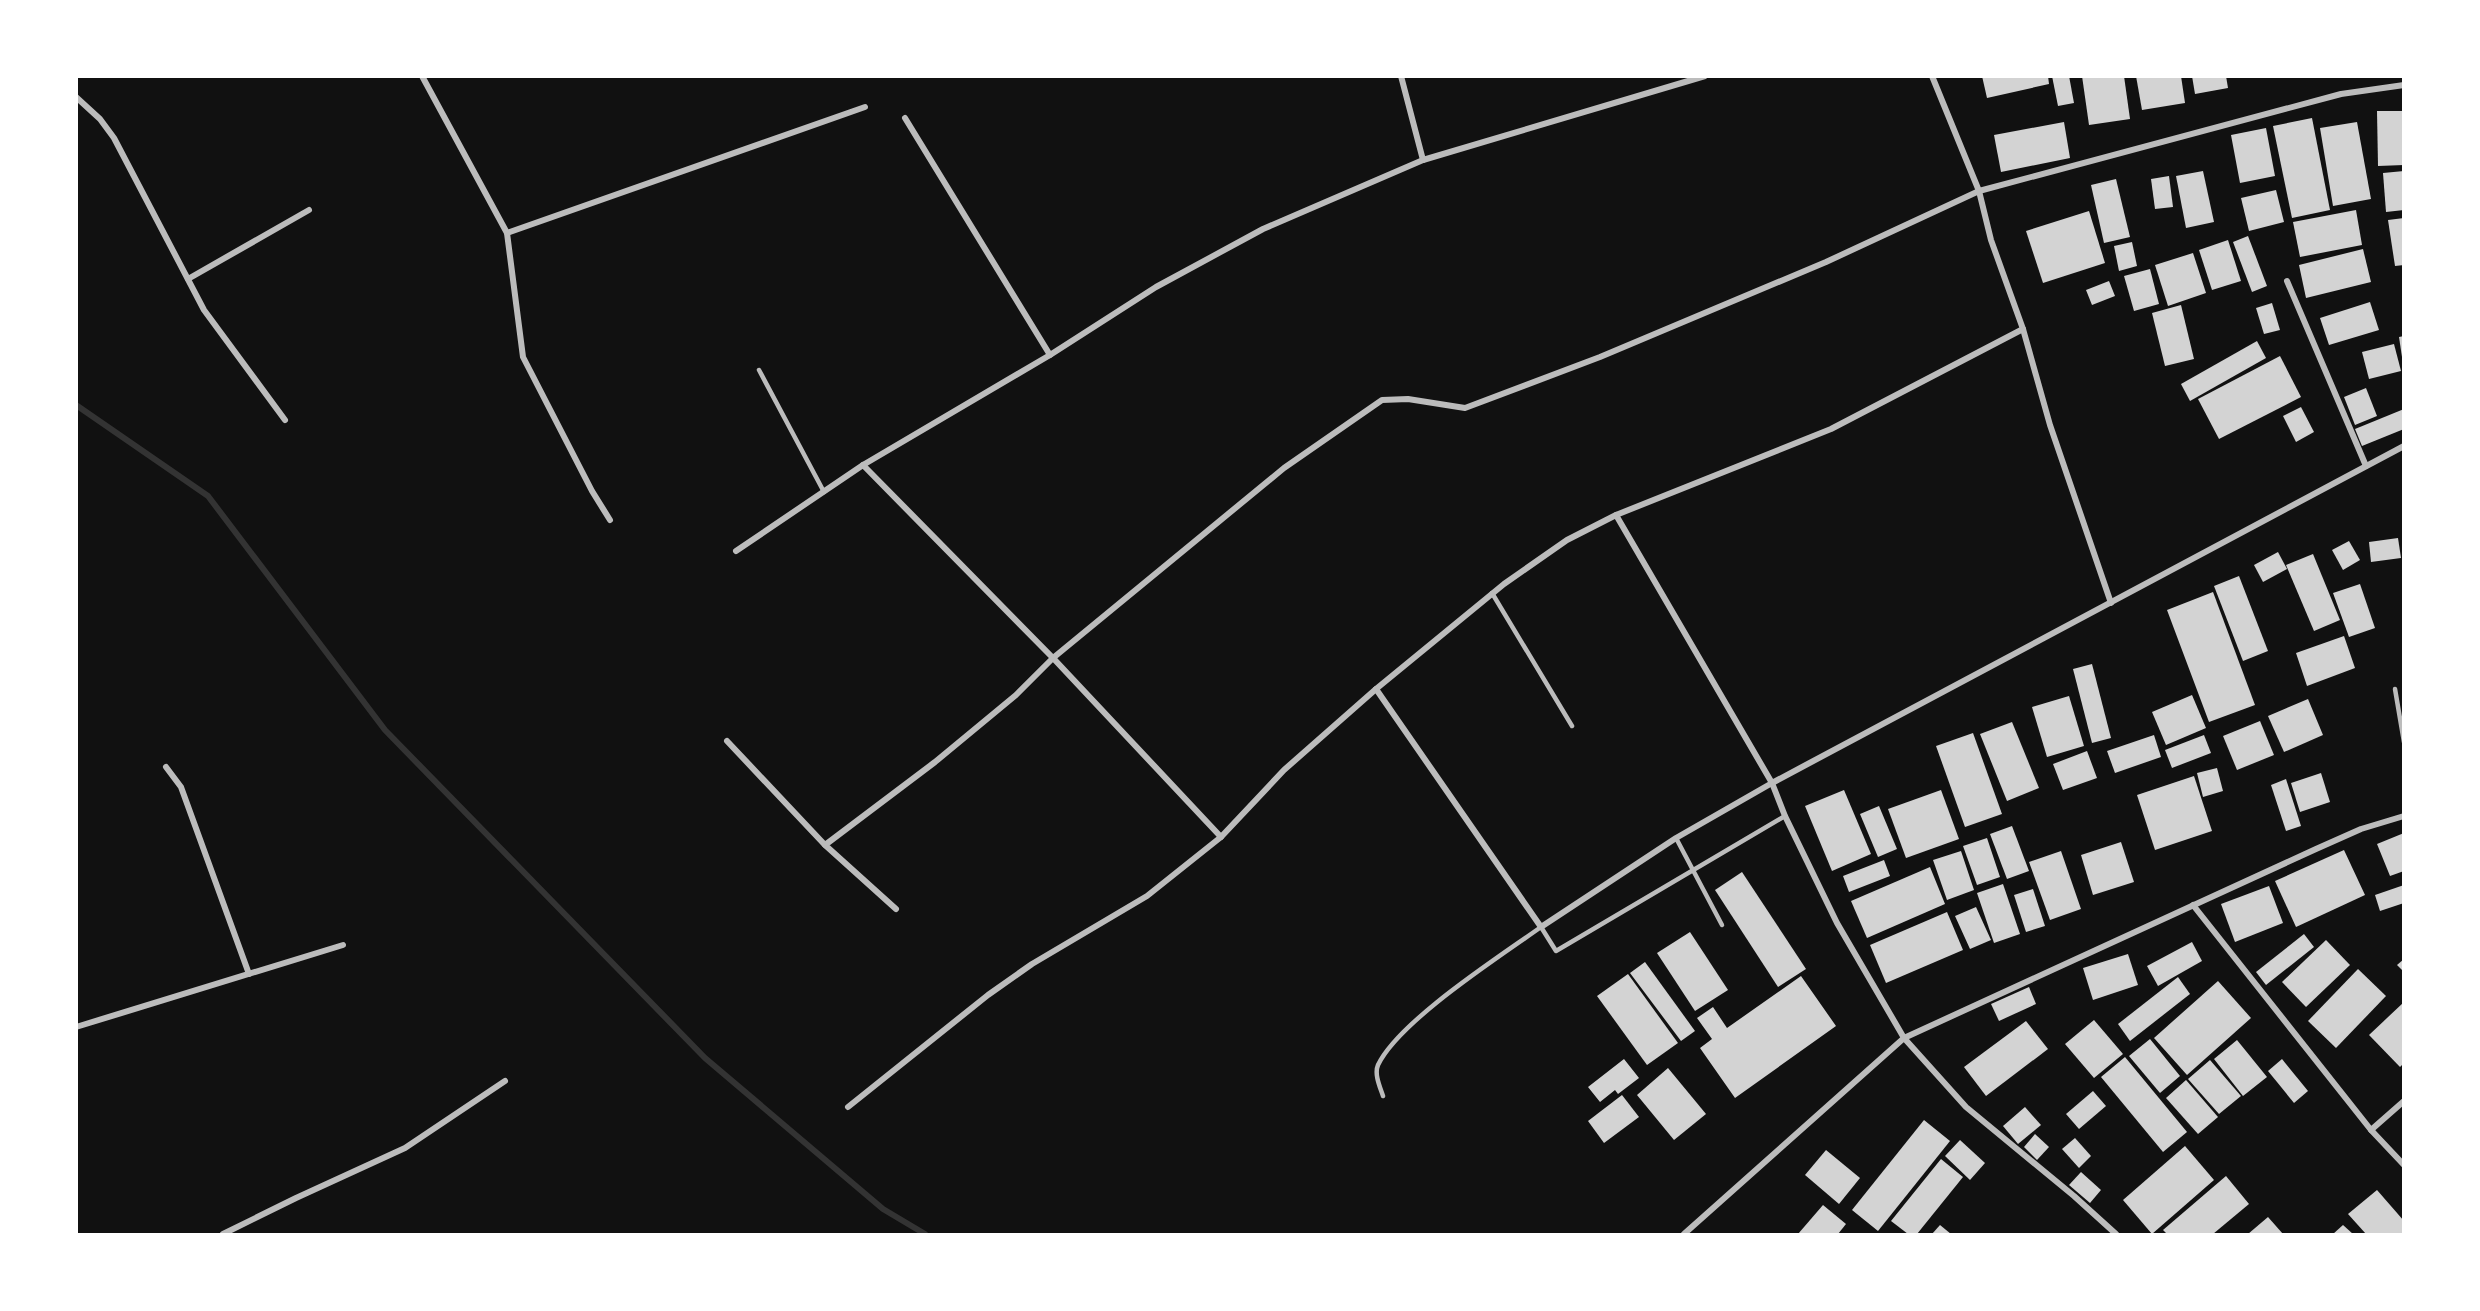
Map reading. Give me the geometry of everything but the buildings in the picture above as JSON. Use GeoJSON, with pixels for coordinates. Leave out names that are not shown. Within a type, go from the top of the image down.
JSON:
{"type":"FeatureCollection","features":[{"type":"Feature","properties":{"kind":"street"},"geometry":{"type":"LineString","coordinates":[[422,76],[507,233],[523,357],[575,460],[610,520]]}},
{"type":"Feature","properties":{"kind":"street"},"geometry":{"type":"LineString","coordinates":[[1401,76],[1423,160]]}},
{"type":"Feature","properties":{"kind":"street"},"geometry":{"type":"LineString","coordinates":[[736,551],[863,465],[1050,355],[1156,287],[1263,230],[1423,160],[1705,76]]}},
{"type":"Feature","properties":{"kind":"street"},"geometry":{"type":"LineString","coordinates":[[1932,76],[1978,191],[1991,240],[2023,329],[2050,425],[2111,603]]}},
{"type":"Feature","properties":{"kind":"street"},"geometry":{"type":"LineString","coordinates":[[825,845],[935,762],[1016,695],[1053,658],[1284,468],[1382,399],[1408,399],[1460,409],[1611,353],[1826,262],[1978,191],[2341,94],[2403,85]]}},
{"type":"Feature","properties":{"kind":"street"},"geometry":{"type":"LineString","coordinates":[[76,97],[100,119],[114,138],[204,310],[285,420]]}},
{"type":"Feature","properties":{"kind":"street"},"geometry":{"type":"LineString","coordinates":[[507,233],[865,107]]}},
{"type":"Feature","properties":{"kind":"street"},"geometry":{"type":"LineString","coordinates":[[905,118],[1050,355]]}},
{"type":"Feature","properties":{"kind":"street"},"geometry":{"type":"LineString","coordinates":[[188,279],[309,210]]}},
{"type":"Feature","properties":{"kind":"street"},"geometry":{"type":"LineString","coordinates":[[2287,281],[2366,466]]}},
{"type":"Feature","properties":{"kind":"street"},"geometry":{"type":"LineString","coordinates":[[848,1107],[988,995],[1032,964],[1147,896],[1221,837],[1284,770],[1376,689],[1492,593],[1567,540],[1616,515],[1831,429],[2023,329]]}},
{"type":"Feature","properties":{"kind":"street"},"geometry":{"type":"LineString","coordinates":[[1376,689],[1541,927],[1676,838],[1772,783],[2403,446]]}},
{"type":"Feature","properties":{"kind":"street"},"geometry":{"type":"LineString","coordinates":[[863,465],[1053,658],[1221,837]]}},
{"type":"Feature","properties":{"kind":"street"},"geometry":{"type":"LineString","coordinates":[[1616,515],[1772,783],[1785,816],[1837,923],[1904,1038],[1966,1107],[2074,1196],[2116,1234]]}},
{"type":"Feature","properties":{"kind":"street"},"geometry":{"type":"LineString","coordinates":[[727,741],[825,845],[896,909]]}},
{"type":"Feature","properties":{"kind":"street"},"geometry":{"type":"LineString","coordinates":[[166,767],[181,787],[249,974]]}},
{"type":"Feature","properties":{"kind":"street"},"geometry":{"type":"LineString","coordinates":[[1688,1234],[1904,1038],[2361,829],[2403,816]]}},
{"type":"Feature","properties":{"kind":"street"},"geometry":{"type":"LineString","coordinates":[[2193,906],[2371,1130],[2403,1165]]}},
{"type":"Feature","properties":{"kind":"street"},"geometry":{"type":"LineString","coordinates":[[76,1027],[343,945]]}},
{"type":"Feature","properties":{"kind":"street"},"geometry":{"type":"LineString","coordinates":[[223,1234],[405,1148],[505,1081]]}},
{"type":"Feature","properties":{"kind":"street"},"geometry":{"type":"LineString","coordinates":[[2371,1130],[2403,1101]]}},
{"type":"Feature","properties":{"kind":"lane"},"geometry":{"type":"LineString","coordinates":[[759,370],[824,492]]}},
{"type":"Feature","properties":{"kind":"lane"},"geometry":{"type":"LineString","coordinates":[[1492,593],[1572,726]]}},
{"type":"Feature","properties":{"kind":"lane"},"geometry":{"type":"LineString","coordinates":[[2395,689],[2403,742]]}},
{"type":"Feature","properties":{"kind":"lane"},"geometry":{"type":"LineString","coordinates":[[1383,1096],[1378,1080],[1378,1065],[1406,1029],[1541,927],[1556,951],[1785,816]]}},
{"type":"Feature","properties":{"kind":"lane"},"geometry":{"type":"LineString","coordinates":[[1676,838],[1722,926]]}},
{"type":"Feature","properties":{"kind":"waterway"},"geometry":{"type":"LineString","coordinates":[[76,405],[208,496],[385,730],[705,1058],[883,1209],[925,1234]]}}]}
